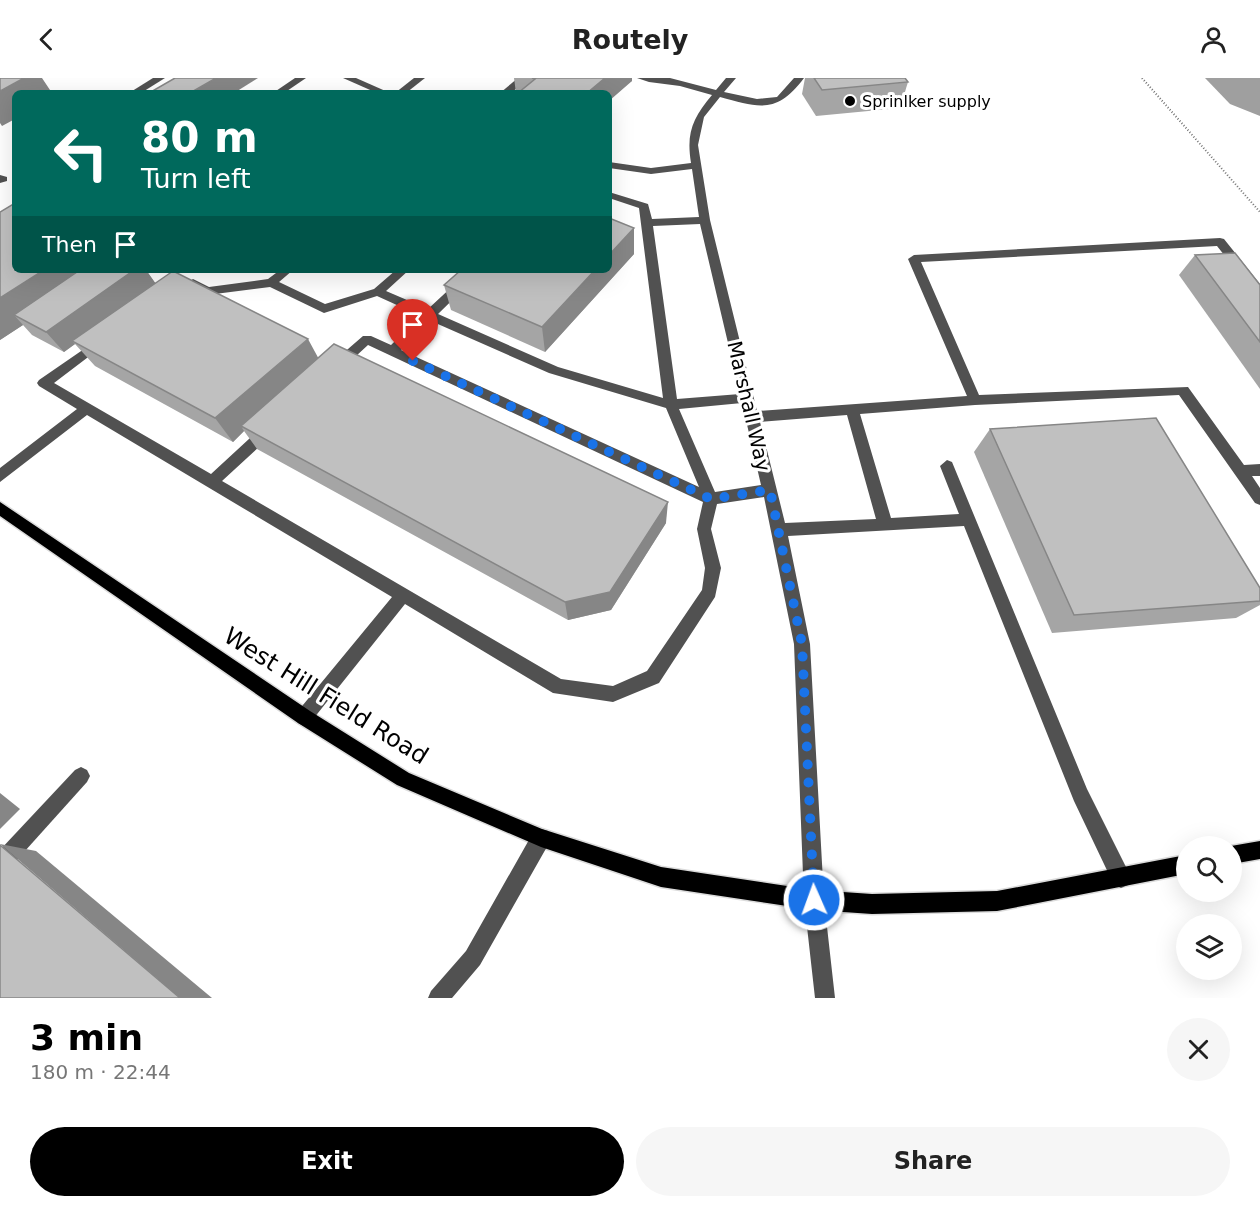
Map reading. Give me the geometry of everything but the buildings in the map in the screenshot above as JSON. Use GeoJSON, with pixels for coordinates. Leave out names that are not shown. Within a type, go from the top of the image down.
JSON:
{"type":"FeatureCollection","features":[{"type":"Feature","properties":{"kind":"main road","name":"West Hill Field Road"},"geometry":{"type":"LineString","coordinates":[[0,508],[304,717],[403,779],[541,838],[661,877],[814,900],[872,904],[997,901],[1176,867]]}},
{"type":"Feature","properties":{"kind":"main road"},"geometry":{"type":"LineString","coordinates":[[1242,853],[1260,849]]}},
{"type":"Feature","properties":{"kind":"street"},"geometry":{"type":"LineString","coordinates":[[139,90],[160,78]]}},
{"type":"Feature","properties":{"kind":"street"},"geometry":{"type":"LineString","coordinates":[[283,90],[301,78]]}},
{"type":"Feature","properties":{"kind":"street"},"geometry":{"type":"LineString","coordinates":[[348,78],[378,90]]}},
{"type":"Feature","properties":{"kind":"street"},"geometry":{"type":"LineString","coordinates":[[404,90],[420,78]]}},
{"type":"Feature","properties":{"kind":"street"},"geometry":{"type":"LineString","coordinates":[[509,90],[524,78]]}},
{"type":"Feature","properties":{"kind":"street"},"geometry":{"type":"LineString","coordinates":[[642,78],[654,81],[669,80],[741,100],[770,102],[780,99],[799,78]]}},
{"type":"Feature","properties":{"kind":"street","name":"Marshall Way"},"geometry":{"type":"LineString","coordinates":[[731,78],[716,93],[699,117],[693,144],[695,166],[705,220],[779,530],[802,644],[814,900],[825,998]]}},
{"type":"Feature","properties":{"kind":"street"},"geometry":{"type":"LineString","coordinates":[[366,90],[370,87]]}},
{"type":"Feature","properties":{"kind":"street"},"geometry":{"type":"LineString","coordinates":[[612,165],[651,171],[695,166]]}},
{"type":"Feature","properties":{"kind":"street"},"geometry":{"type":"LineString","coordinates":[[110,335],[44,383],[559,687],[612,694],[653,677],[709,592],[712,568],[704,528],[711,499],[671,405],[644,206],[612,196]]}},
{"type":"Feature","properties":{"kind":"street"},"geometry":{"type":"LineString","coordinates":[[647,223],[705,220]]}},
{"type":"Feature","properties":{"kind":"street"},"geometry":{"type":"LineString","coordinates":[[975,400],[914,259],[1220,242],[1260,292]]}},
{"type":"Feature","properties":{"kind":"street"},"geometry":{"type":"LineString","coordinates":[[175,286],[185,279],[207,291],[271,283],[284,273]]}},
{"type":"Feature","properties":{"kind":"street"},"geometry":{"type":"LineString","coordinates":[[271,283],[324,309],[378,292],[400,273]]}},
{"type":"Feature","properties":{"kind":"street"},"geometry":{"type":"LineString","coordinates":[[392,351],[474,273]]}},
{"type":"Feature","properties":{"kind":"street"},"geometry":{"type":"LineString","coordinates":[[378,292],[554,370],[671,405],[747,398]]}},
{"type":"Feature","properties":{"kind":"street"},"geometry":{"type":"LineString","coordinates":[[324,379],[367,339],[711,499],[770,490]]}},
{"type":"Feature","properties":{"kind":"street"},"geometry":{"type":"LineString","coordinates":[[752,417],[975,400],[1183,390],[1260,499]]}},
{"type":"Feature","properties":{"kind":"street"},"geometry":{"type":"LineString","coordinates":[[0,476],[87,408]]}},
{"type":"Feature","properties":{"kind":"street"},"geometry":{"type":"LineString","coordinates":[[852,409],[886,526]]}},
{"type":"Feature","properties":{"kind":"street"},"geometry":{"type":"LineString","coordinates":[[212,482],[281,419]]}},
{"type":"Feature","properties":{"kind":"street"},"geometry":{"type":"LineString","coordinates":[[947,466],[1080,795],[1121,878]]}},
{"type":"Feature","properties":{"kind":"street"},"geometry":{"type":"LineString","coordinates":[[1241,471],[1260,470]]}},
{"type":"Feature","properties":{"kind":"street"},"geometry":{"type":"LineString","coordinates":[[779,530],[886,526],[968,519]]}},
{"type":"Feature","properties":{"kind":"street"},"geometry":{"type":"LineString","coordinates":[[304,717],[403,595]]}},
{"type":"Feature","properties":{"kind":"street"},"geometry":{"type":"LineString","coordinates":[[0,864],[81,776]]}},
{"type":"Feature","properties":{"kind":"street"},"geometry":{"type":"LineString","coordinates":[[438,998],[473,958],[541,838]]}},
{"type":"Feature","properties":{"kind":"path"},"geometry":{"type":"LineString","coordinates":[[1142,78],[1260,213]]}},
{"type":"Feature","properties":{"kind":"shaded area"},"geometry":{"type":"Polygon","coordinates":[[[1205,78],[1260,78],[1260,116],[1230,104],[1205,78]]]}},
{"type":"Feature","properties":{"kind":"place","name":"Sprinlker supply"},"geometry":{"type":"Point","coordinates":[850,101]}},
{"type":"Feature","properties":{"kind":"route"},"geometry":{"type":"LineString","coordinates":[[413,361],[711,499],[770,490],[802,644],[814,900]]}}]}
